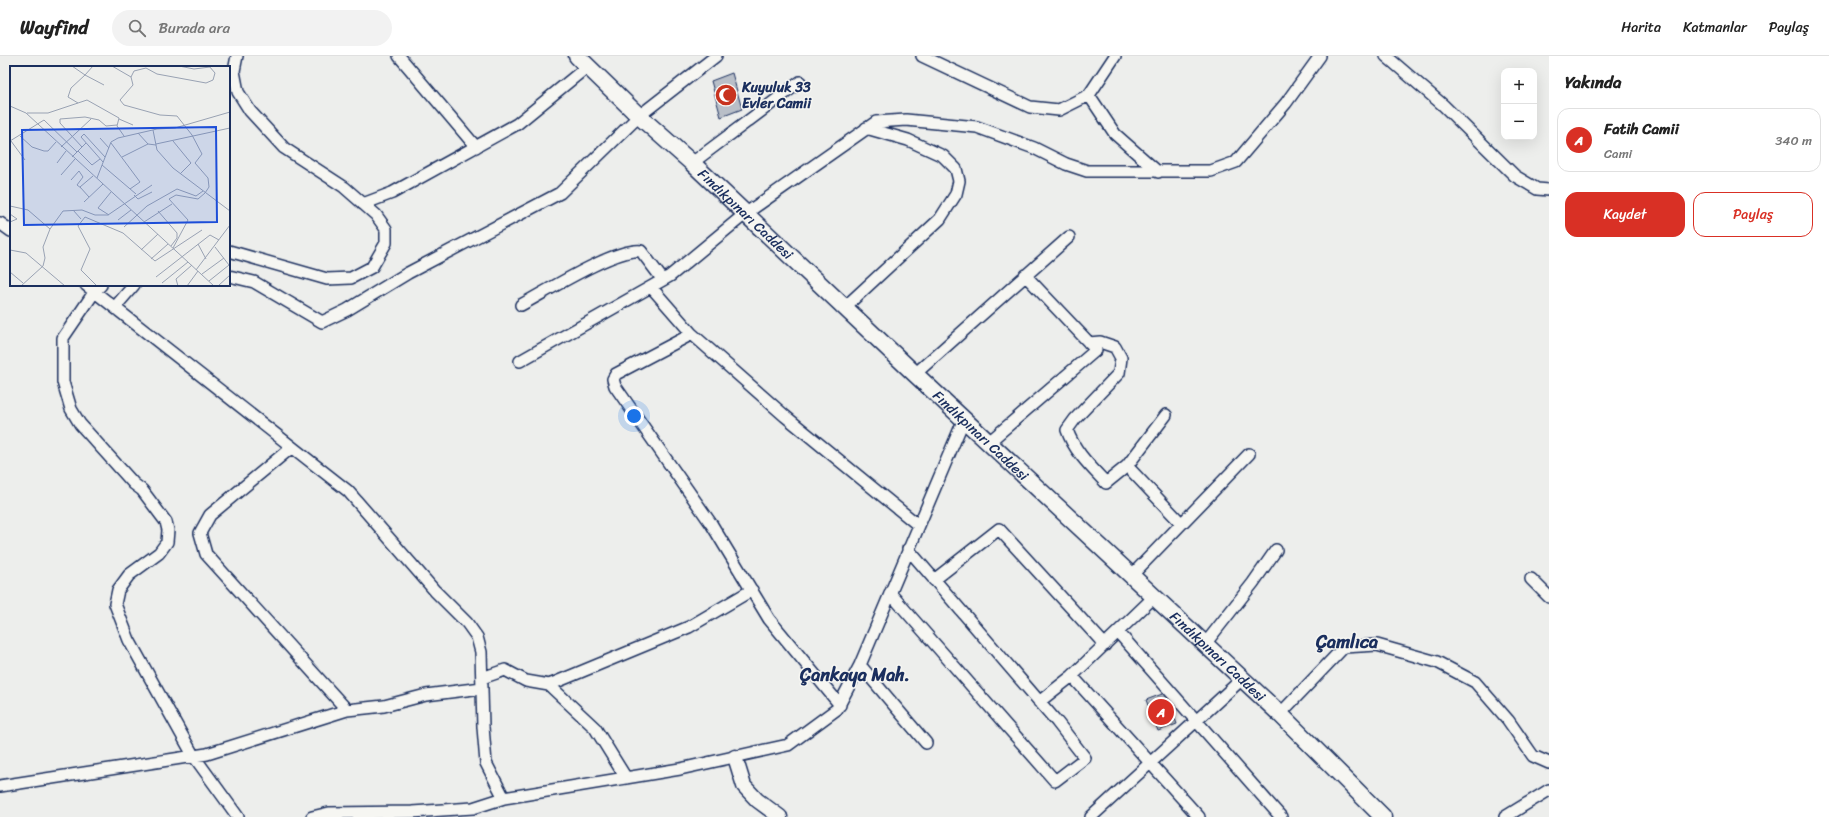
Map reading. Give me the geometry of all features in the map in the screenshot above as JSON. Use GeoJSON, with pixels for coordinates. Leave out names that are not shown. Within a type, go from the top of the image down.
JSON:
{"type":"FeatureCollection","features":[{"type":"Feature","properties":{"kind":"main road","name":"Fındıkpınarı Caddesi"},"geometry":{"type":"LineString","coordinates":[[583,61],[639,116],[692,163],[915,374],[1280,714],[1383,817]]}},
{"type":"Feature","properties":{"kind":"street"},"geometry":{"type":"LineString","coordinates":[[230,251],[327,279],[351,278],[372,267],[386,243],[386,229],[376,215],[344,187],[284,148],[250,111],[238,92],[234,71],[237,56]]}},
{"type":"Feature","properties":{"kind":"street"},"geometry":{"type":"LineString","coordinates":[[399,56],[476,147]]}},
{"type":"Feature","properties":{"kind":"street"},"geometry":{"type":"LineString","coordinates":[[230,276],[254,282],[322,322],[347,310],[408,274],[560,193],[639,116],[716,56]]}},
{"type":"Feature","properties":{"kind":"street"},"geometry":{"type":"LineString","coordinates":[[922,56],[1030,107],[1059,110],[1089,95],[1112,63],[1115,56]]}},
{"type":"Feature","properties":{"kind":"street"},"geometry":{"type":"LineString","coordinates":[[520,361],[663,280],[745,214],[876,122],[906,120],[977,127],[1034,148],[1066,164],[1087,171],[1211,171],[1236,162],[1286,103],[1320,56]]}},
{"type":"Feature","properties":{"kind":"street"},"geometry":{"type":"LineString","coordinates":[[1386,56],[1443,106],[1515,176],[1538,189],[1549,190]]}},
{"type":"Feature","properties":{"kind":"street"},"geometry":{"type":"LineString","coordinates":[[363,204],[392,193],[517,124],[583,61]]}},
{"type":"Feature","properties":{"kind":"street"},"geometry":{"type":"LineString","coordinates":[[692,163],[800,82]]}},
{"type":"Feature","properties":{"kind":"street"},"geometry":{"type":"LineString","coordinates":[[1089,95],[1115,134],[1158,172]]}},
{"type":"Feature","properties":{"kind":"street"},"geometry":{"type":"LineString","coordinates":[[845,307],[940,219],[956,194],[959,181],[956,169],[944,156],[908,140],[866,128]]}},
{"type":"Feature","properties":{"kind":"street"},"geometry":{"type":"LineString","coordinates":[[0,223],[10,230]]}},
{"type":"Feature","properties":{"kind":"street"},"geometry":{"type":"LineString","coordinates":[[915,374],[1024,276],[1070,237]]}},
{"type":"Feature","properties":{"kind":"street"},"geometry":{"type":"LineString","coordinates":[[521,305],[614,255],[632,250],[641,251],[663,280]]}},
{"type":"Feature","properties":{"kind":"street"},"geometry":{"type":"LineString","coordinates":[[989,442],[1096,350],[1024,276]]}},
{"type":"Feature","properties":{"kind":"street"},"geometry":{"type":"LineString","coordinates":[[115,307],[133,286]]}},
{"type":"Feature","properties":{"kind":"street"},"geometry":{"type":"LineString","coordinates":[[238,817],[193,756],[129,640],[116,604],[118,590],[129,574],[159,553],[167,542],[168,530],[166,522],[142,490],[134,484],[80,424],[71,409],[63,382],[63,338],[94,287],[115,307],[348,491],[435,591],[467,624],[477,637],[481,652],[486,763],[504,798]]}},
{"type":"Feature","properties":{"kind":"street"},"geometry":{"type":"LineString","coordinates":[[650,287],[692,334],[785,416],[918,525]]}},
{"type":"Feature","properties":{"kind":"street"},"geometry":{"type":"LineString","coordinates":[[692,334],[616,374],[613,379],[615,386],[712,525],[769,619],[840,705]]}},
{"type":"Feature","properties":{"kind":"street"},"geometry":{"type":"LineString","coordinates":[[1089,343],[1100,342],[1115,347],[1121,358],[1119,373],[1075,419],[1067,430],[1070,439],[1081,456],[1106,483],[1127,466],[1166,415]]}},
{"type":"Feature","properties":{"kind":"street"},"geometry":{"type":"LineString","coordinates":[[312,817],[329,813],[412,812],[473,808],[504,798],[680,769],[788,745],[838,709],[860,665],[964,419]]}},
{"type":"Feature","properties":{"kind":"street"},"geometry":{"type":"LineString","coordinates":[[292,447],[210,515],[200,534],[206,554],[347,710]]}},
{"type":"Feature","properties":{"kind":"street"},"geometry":{"type":"LineString","coordinates":[[1131,576],[1249,454]]}},
{"type":"Feature","properties":{"kind":"street"},"geometry":{"type":"LineString","coordinates":[[1127,466],[1182,523]]}},
{"type":"Feature","properties":{"kind":"street"},"geometry":{"type":"LineString","coordinates":[[934,580],[999,529],[1104,645]]}},
{"type":"Feature","properties":{"kind":"street"},"geometry":{"type":"LineString","coordinates":[[890,593],[1055,781],[1085,758],[1040,702],[908,549]]}},
{"type":"Feature","properties":{"kind":"street"},"geometry":{"type":"LineString","coordinates":[[1205,644],[1253,583],[1276,550]]}},
{"type":"Feature","properties":{"kind":"street"},"geometry":{"type":"LineString","coordinates":[[1531,579],[1549,597]]}},
{"type":"Feature","properties":{"kind":"street"},"geometry":{"type":"LineString","coordinates":[[0,786],[207,754],[347,710],[384,706],[482,683],[504,670],[526,681],[549,685],[688,627],[752,590]]}},
{"type":"Feature","properties":{"kind":"street"},"geometry":{"type":"LineString","coordinates":[[1040,702],[1072,676],[1154,597]]}},
{"type":"Feature","properties":{"kind":"street"},"geometry":{"type":"LineString","coordinates":[[1118,632],[1281,817]]}},
{"type":"Feature","properties":{"kind":"street"},"geometry":{"type":"LineString","coordinates":[[1280,714],[1344,647],[1377,645],[1437,662],[1475,682],[1508,720],[1533,756],[1549,763]]}},
{"type":"Feature","properties":{"kind":"street"},"geometry":{"type":"LineString","coordinates":[[860,665],[926,743]]}},
{"type":"Feature","properties":{"kind":"street"},"geometry":{"type":"LineString","coordinates":[[1072,676],[1150,765],[1199,817]]}},
{"type":"Feature","properties":{"kind":"street"},"geometry":{"type":"LineString","coordinates":[[1091,817],[1150,765],[1242,679]]}},
{"type":"Feature","properties":{"kind":"street"},"geometry":{"type":"LineString","coordinates":[[549,685],[595,728],[626,778]]}},
{"type":"Feature","properties":{"kind":"street"},"geometry":{"type":"LineString","coordinates":[[735,757],[744,786],[758,800],[780,817]]}},
{"type":"Feature","properties":{"kind":"street"},"geometry":{"type":"LineString","coordinates":[[1505,817],[1549,790]]}},
{"type":"Feature","properties":{"kind":"building","name":"Kuyuluk 33 Evler Camii"},"geometry":{"type":"Polygon","coordinates":[[[732,73],[742,109],[721,117],[711,81],[732,73]]]}},
{"type":"Feature","properties":{"kind":"building"},"geometry":{"type":"Polygon","coordinates":[[[1165,693],[1177,724],[1158,731],[1146,700],[1165,693]]]}},
{"type":"Feature","properties":{"kind":"place","name":"Kuyuluk 33 Evler Camii"},"geometry":{"type":"Point","coordinates":[726,95]}},
{"type":"Feature","properties":{"kind":"place","name":"Fatih Camii"},"geometry":{"type":"Point","coordinates":[1161,712]}},
{"type":"Feature","properties":{"kind":"district","name":"Çamlıca"},"geometry":{"type":"Point","coordinates":[1347,642]}},
{"type":"Feature","properties":{"kind":"district","name":"Çankaya Mah."},"geometry":{"type":"Point","coordinates":[855,675]}}]}
